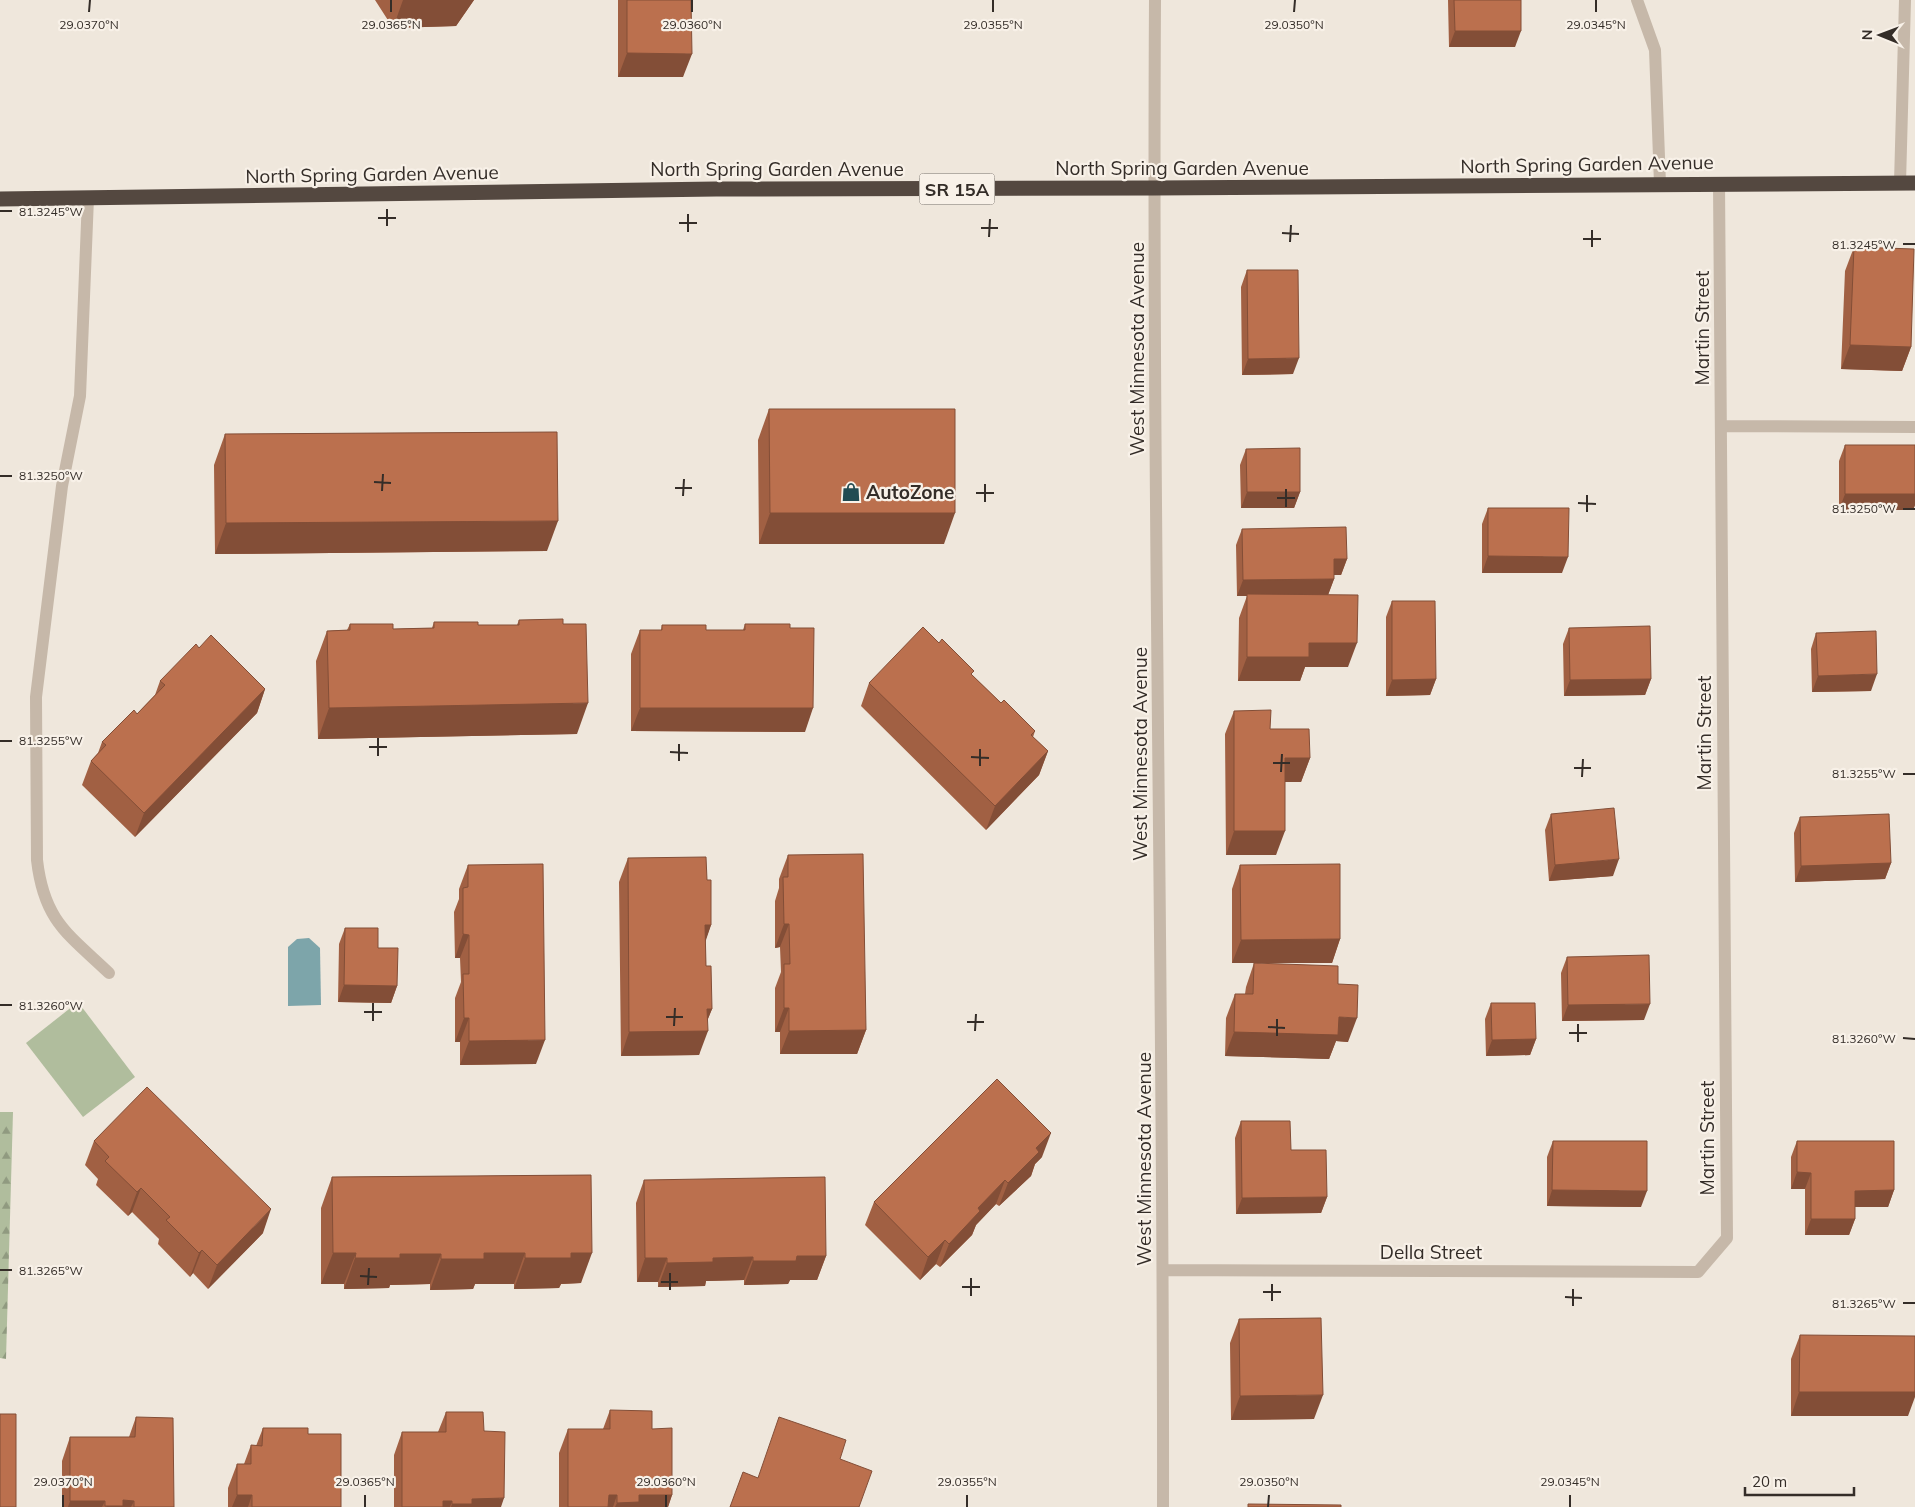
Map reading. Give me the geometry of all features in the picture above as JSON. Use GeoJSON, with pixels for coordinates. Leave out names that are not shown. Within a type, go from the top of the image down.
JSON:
{"type":"FeatureCollection","features":[{"type":"Feature","properties":{"kind":"highway","name":"North Spring Garden Avenue"},"geometry":{"type":"LineString","coordinates":[[0,199],[716,189],[1908,183]]}},
{"type":"Feature","properties":{"kind":"street","name":"West Minnesota Avenue"},"geometry":{"type":"LineString","coordinates":[[1155,0],[1154,188],[1164,1270],[1163,1507]]}},
{"type":"Feature","properties":{"kind":"street"},"geometry":{"type":"LineString","coordinates":[[1637,0],[1655,50],[1660,184]]}},
{"type":"Feature","properties":{"kind":"street"},"geometry":{"type":"LineString","coordinates":[[1905,0],[1908,183]]}},
{"type":"Feature","properties":{"kind":"street","name":"Martin Street"},"geometry":{"type":"LineString","coordinates":[[1698,1272],[1727,1238],[1719,183]]}},
{"type":"Feature","properties":{"kind":"street"},"geometry":{"type":"LineString","coordinates":[[88,198],[80,396],[62,486],[36,697],[37,860],[39,881],[53,916],[62,928],[109,973]]}},
{"type":"Feature","properties":{"kind":"street"},"geometry":{"type":"LineString","coordinates":[[1721,426],[1915,427]]}},
{"type":"Feature","properties":{"kind":"street","name":"Della Street"},"geometry":{"type":"LineString","coordinates":[[1164,1270],[1698,1272]]}},
{"type":"Feature","properties":{"kind":"green space"},"geometry":{"type":"Polygon","coordinates":[[[78,1002],[135,1077],[83,1117],[26,1043],[78,1002]]]}},
{"type":"Feature","properties":{"kind":"green space"},"geometry":{"type":"Polygon","coordinates":[[[0,1112],[13,1112],[6,1359],[0,1358],[0,1112]]]}},
{"type":"Feature","properties":{"kind":"water"},"geometry":{"type":"Polygon","coordinates":[[[309,938],[320,948],[321,1005],[288,1006],[288,947],[297,939],[309,938]]]}},
{"type":"Feature","properties":{"kind":"building"},"geometry":{"type":"Polygon","coordinates":[[[627,0],[691,0],[692,54],[627,53],[627,0]]]}},
{"type":"Feature","properties":{"kind":"building"},"geometry":{"type":"Polygon","coordinates":[[[1454,0],[1521,0],[1521,31],[1455,31],[1454,0]]]}},
{"type":"Feature","properties":{"kind":"building"},"geometry":{"type":"Polygon","coordinates":[[[1854,247],[1914,249],[1911,347],[1850,345],[1854,247]]]}},
{"type":"Feature","properties":{"kind":"building"},"geometry":{"type":"Polygon","coordinates":[[[1247,270],[1298,270],[1299,358],[1248,359],[1247,270]]]}},
{"type":"Feature","properties":{"kind":"building","name":"AutoZone"},"geometry":{"type":"Polygon","coordinates":[[[769,409],[955,409],[955,513],[770,513],[769,409]]]}},
{"type":"Feature","properties":{"kind":"building"},"geometry":{"type":"Polygon","coordinates":[[[557,432],[558,521],[226,523],[225,434],[557,432]]]}},
{"type":"Feature","properties":{"kind":"building"},"geometry":{"type":"Polygon","coordinates":[[[1845,445],[1915,445],[1915,494],[1845,494],[1845,445]]]}},
{"type":"Feature","properties":{"kind":"building"},"geometry":{"type":"Polygon","coordinates":[[[1300,448],[1300,492],[1247,492],[1246,449],[1300,448]]]}},
{"type":"Feature","properties":{"kind":"building"},"geometry":{"type":"Polygon","coordinates":[[[1488,508],[1569,508],[1568,557],[1488,556],[1488,508]]]}},
{"type":"Feature","properties":{"kind":"building"},"geometry":{"type":"Polygon","coordinates":[[[1346,527],[1347,559],[1334,559],[1334,579],[1243,580],[1242,529],[1346,527]]]}},
{"type":"Feature","properties":{"kind":"building"},"geometry":{"type":"Polygon","coordinates":[[[1247,594],[1358,595],[1357,643],[1309,643],[1309,657],[1247,657],[1247,594]]]}},
{"type":"Feature","properties":{"kind":"building"},"geometry":{"type":"Polygon","coordinates":[[[1392,601],[1435,601],[1436,679],[1392,680],[1392,601]]]}},
{"type":"Feature","properties":{"kind":"building"},"geometry":{"type":"Polygon","coordinates":[[[563,619],[563,624],[586,624],[588,703],[329,708],[327,631],[350,630],[350,624],[393,624],[393,629],[434,628],[434,622],[478,622],[478,625],[519,625],[519,620],[563,619]]]}},
{"type":"Feature","properties":{"kind":"building"},"geometry":{"type":"Polygon","coordinates":[[[745,624],[790,624],[790,628],[814,628],[813,708],[640,708],[640,630],[662,630],[662,625],[706,625],[706,630],[745,630],[745,624]]]}},
{"type":"Feature","properties":{"kind":"building"},"geometry":{"type":"Polygon","coordinates":[[[1650,626],[1651,679],[1570,680],[1569,628],[1650,626]]]}},
{"type":"Feature","properties":{"kind":"building"},"geometry":{"type":"Polygon","coordinates":[[[923,627],[939,643],[942,639],[974,671],[971,674],[1001,703],[1004,700],[1035,731],[1031,735],[1048,751],[995,806],[869,683],[923,627]]]}},
{"type":"Feature","properties":{"kind":"building"},"geometry":{"type":"Polygon","coordinates":[[[1876,631],[1877,674],[1818,676],[1816,633],[1876,631]]]}},
{"type":"Feature","properties":{"kind":"building"},"geometry":{"type":"Polygon","coordinates":[[[211,635],[265,689],[144,813],[91,761],[106,745],[102,742],[134,710],[137,714],[165,685],[160,681],[196,644],[199,648],[211,635]]]}},
{"type":"Feature","properties":{"kind":"building"},"geometry":{"type":"Polygon","coordinates":[[[1271,710],[1270,729],[1309,729],[1310,758],[1285,758],[1285,831],[1234,831],[1234,711],[1271,710]]]}},
{"type":"Feature","properties":{"kind":"building"},"geometry":{"type":"Polygon","coordinates":[[[1614,808],[1619,859],[1555,865],[1551,814],[1614,808]]]}},
{"type":"Feature","properties":{"kind":"building"},"geometry":{"type":"Polygon","coordinates":[[[1889,814],[1891,863],[1801,866],[1800,817],[1889,814]]]}},
{"type":"Feature","properties":{"kind":"building"},"geometry":{"type":"Polygon","coordinates":[[[863,854],[866,1030],[789,1031],[789,1008],[784,1008],[784,964],[790,964],[789,924],[784,924],[783,877],[788,877],[788,855],[863,854]]]}},
{"type":"Feature","properties":{"kind":"building"},"geometry":{"type":"Polygon","coordinates":[[[706,857],[707,880],[711,880],[711,925],[705,925],[706,966],[711,966],[712,1009],[707,1009],[708,1031],[629,1032],[628,858],[706,857]]]}},
{"type":"Feature","properties":{"kind":"building"},"geometry":{"type":"Polygon","coordinates":[[[543,864],[545,1040],[469,1041],[469,1018],[464,1018],[463,974],[469,974],[469,935],[463,934],[463,888],[468,887],[468,865],[543,864]]]}},
{"type":"Feature","properties":{"kind":"building"},"geometry":{"type":"Polygon","coordinates":[[[1340,864],[1340,939],[1241,940],[1240,865],[1340,864]]]}},
{"type":"Feature","properties":{"kind":"building"},"geometry":{"type":"Polygon","coordinates":[[[345,928],[378,928],[378,948],[398,948],[397,986],[344,985],[345,928]]]}},
{"type":"Feature","properties":{"kind":"building"},"geometry":{"type":"Polygon","coordinates":[[[1649,955],[1650,1004],[1568,1005],[1567,957],[1649,955]]]}},
{"type":"Feature","properties":{"kind":"building"},"geometry":{"type":"Polygon","coordinates":[[[1254,963],[1338,966],[1338,984],[1358,985],[1357,1018],[1339,1017],[1338,1035],[1234,1032],[1235,994],[1253,994],[1254,963]]]}},
{"type":"Feature","properties":{"kind":"building"},"geometry":{"type":"Polygon","coordinates":[[[1491,1003],[1535,1003],[1536,1039],[1492,1040],[1491,1003]]]}},
{"type":"Feature","properties":{"kind":"building"},"geometry":{"type":"Polygon","coordinates":[[[997,1079],[1051,1133],[1036,1148],[1039,1152],[1008,1183],[1005,1180],[978,1208],[980,1211],[949,1244],[945,1240],[928,1257],[874,1202],[997,1079]]]}},
{"type":"Feature","properties":{"kind":"building"},"geometry":{"type":"Polygon","coordinates":[[[147,1087],[271,1209],[217,1265],[202,1250],[199,1253],[166,1220],[170,1217],[141,1188],[137,1192],[105,1161],[109,1157],[94,1141],[147,1087]]]}},
{"type":"Feature","properties":{"kind":"building"},"geometry":{"type":"Polygon","coordinates":[[[1241,1121],[1290,1121],[1291,1150],[1326,1150],[1327,1197],[1242,1198],[1241,1121]]]}},
{"type":"Feature","properties":{"kind":"building"},"geometry":{"type":"Polygon","coordinates":[[[1553,1141],[1647,1141],[1647,1191],[1552,1190],[1553,1141]]]}},
{"type":"Feature","properties":{"kind":"building"},"geometry":{"type":"Polygon","coordinates":[[[1797,1141],[1894,1141],[1894,1190],[1855,1191],[1855,1219],[1811,1219],[1811,1173],[1797,1172],[1797,1141]]]}},
{"type":"Feature","properties":{"kind":"building"},"geometry":{"type":"Polygon","coordinates":[[[591,1175],[592,1253],[571,1253],[571,1258],[525,1258],[525,1253],[484,1253],[484,1259],[441,1259],[441,1254],[400,1254],[400,1258],[355,1258],[356,1253],[333,1253],[332,1177],[591,1175]]]}},
{"type":"Feature","properties":{"kind":"building"},"geometry":{"type":"Polygon","coordinates":[[[825,1177],[826,1256],[797,1256],[796,1261],[753,1261],[753,1257],[713,1258],[713,1262],[667,1263],[667,1258],[645,1258],[644,1180],[825,1177]]]}},
{"type":"Feature","properties":{"kind":"building"},"geometry":{"type":"Polygon","coordinates":[[[1321,1318],[1323,1395],[1240,1396],[1239,1319],[1321,1318]]]}},
{"type":"Feature","properties":{"kind":"building"},"geometry":{"type":"Polygon","coordinates":[[[1800,1335],[1915,1336],[1915,1392],[1799,1392],[1800,1335]]]}},
{"type":"Feature","properties":{"kind":"building"},"geometry":{"type":"Polygon","coordinates":[[[610,1410],[652,1411],[652,1429],[672,1428],[672,1495],[639,1495],[639,1502],[617,1503],[617,1495],[609,1495],[608,1507],[568,1507],[568,1429],[610,1429],[610,1410]]]}},
{"type":"Feature","properties":{"kind":"building"},"geometry":{"type":"Polygon","coordinates":[[[446,1412],[483,1412],[484,1431],[505,1432],[504,1498],[472,1499],[472,1504],[452,1504],[452,1501],[443,1501],[443,1507],[402,1507],[402,1432],[446,1432],[446,1412]]]}},
{"type":"Feature","properties":{"kind":"building"},"geometry":{"type":"Polygon","coordinates":[[[0,1414],[16,1414],[16,1507],[0,1507],[0,1414]]]}},
{"type":"Feature","properties":{"kind":"building"},"geometry":{"type":"Polygon","coordinates":[[[136,1417],[173,1418],[174,1507],[134,1507],[134,1501],[123,1500],[123,1506],[105,1506],[105,1501],[70,1501],[70,1437],[135,1437],[136,1417]]]}},
{"type":"Feature","properties":{"kind":"building"},"geometry":{"type":"Polygon","coordinates":[[[779,1417],[846,1440],[840,1459],[872,1471],[859,1507],[730,1507],[743,1472],[758,1478],[779,1417]]]}},
{"type":"Feature","properties":{"kind":"building"},"geometry":{"type":"Polygon","coordinates":[[[263,1428],[308,1428],[308,1434],[341,1434],[341,1507],[252,1507],[252,1495],[237,1495],[237,1464],[251,1464],[251,1445],[262,1446],[263,1428]]]}},
{"type":"Feature","properties":{"kind":"building"},"geometry":{"type":"Polygon","coordinates":[[[1248,1504],[1341,1505],[1341,1507],[1248,1507],[1248,1504]]]}},
{"type":"Feature","properties":{"kind":"place","name":"AutoZone"},"geometry":{"type":"Point","coordinates":[851,492]}}]}
